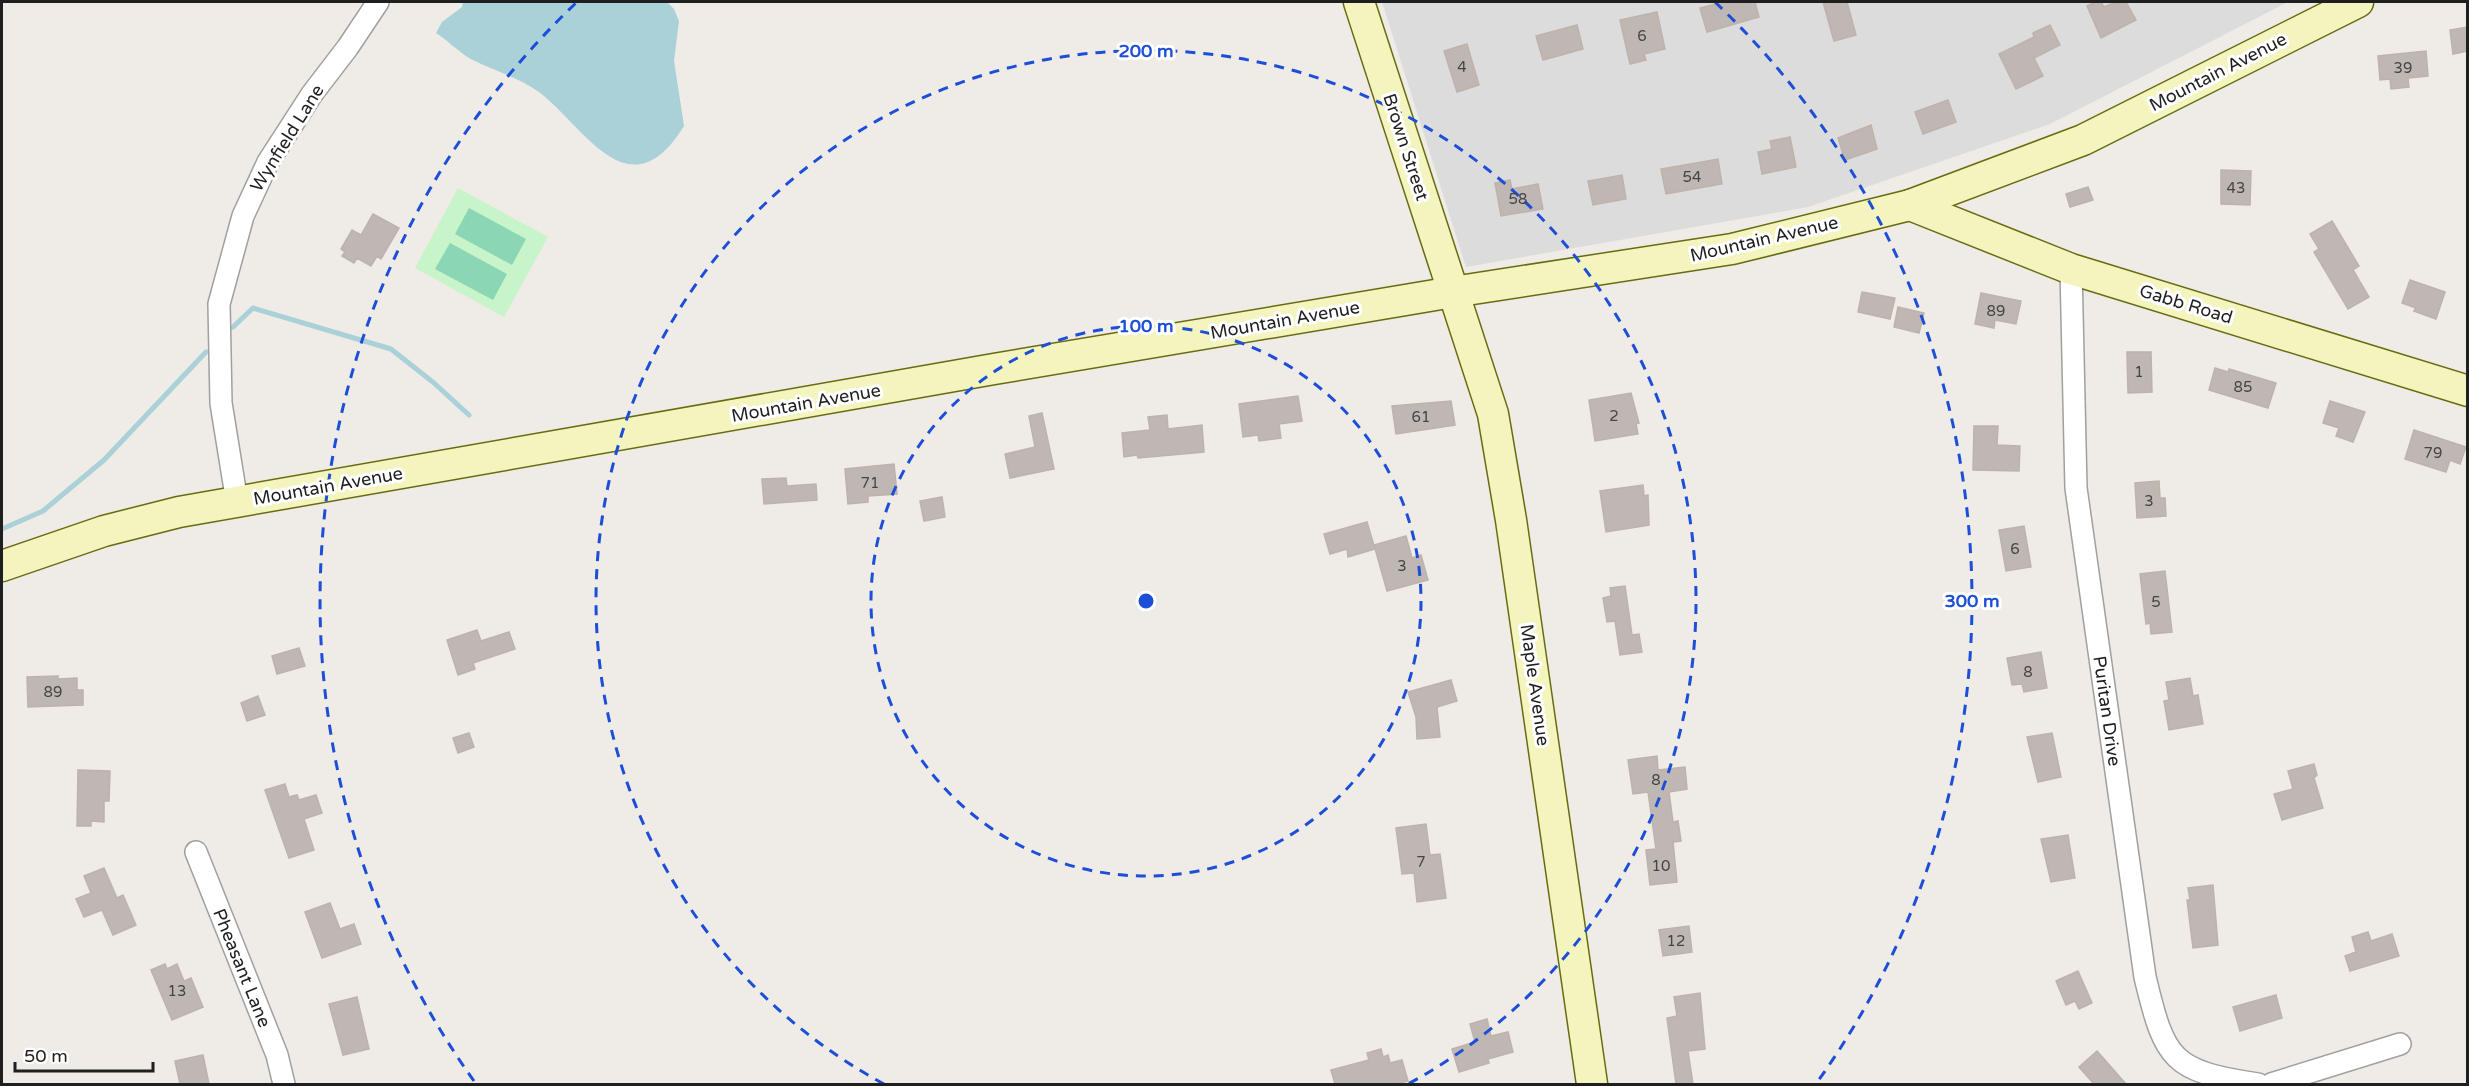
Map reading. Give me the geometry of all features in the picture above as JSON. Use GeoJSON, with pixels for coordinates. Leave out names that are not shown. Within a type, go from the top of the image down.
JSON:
{"type":"FeatureCollection","features":[{"type":"Feature","properties":{"kind":"main road","name":"Mountain Avenue"},"geometry":{"type":"LineString","coordinates":[[2,566],[104,531],[179,512],[1453,292],[1732,249],[1910,204],[2083,140],[2358,2]]}},
{"type":"Feature","properties":{"kind":"main road","name":"Brown Street"},"geometry":{"type":"LineString","coordinates":[[1365,3],[1453,292]]}},
{"type":"Feature","properties":{"kind":"main road","name":"Gabb Road"},"geometry":{"type":"LineString","coordinates":[[1910,204],[2072,269],[2468,391]]}},
{"type":"Feature","properties":{"kind":"main road","name":"Maple Avenue"},"geometry":{"type":"LineString","coordinates":[[1453,292],[1493,414],[1502,465],[1592,1084]]}},
{"type":"Feature","properties":{"kind":"street","name":"Wynfield Lane"},"geometry":{"type":"LineString","coordinates":[[237,502],[221,403],[219,304],[243,216],[268,162],[312,94],[348,47],[378,2]]}},
{"type":"Feature","properties":{"kind":"street","name":"Puritan Drive"},"geometry":{"type":"LineString","coordinates":[[2072,269],[2076,488],[2145,977],[2157,1029],[2178,1061],[2210,1077],[2258,1084]]}},
{"type":"Feature","properties":{"kind":"street","name":"Pheasant Lane"},"geometry":{"type":"LineString","coordinates":[[196,852],[277,1055],[284,1084]]}},
{"type":"Feature","properties":{"kind":"street"},"geometry":{"type":"LineString","coordinates":[[2271,1084],[2400,1044]]}},
{"type":"Feature","properties":{"kind":"shaded area"},"geometry":{"type":"Polygon","coordinates":[[[1382,2],[2288,2],[2050,124],[1808,207],[1466,267],[1382,2]]]}},
{"type":"Feature","properties":{"kind":"green space"},"geometry":{"type":"Polygon","coordinates":[[[458,188],[548,237],[504,317],[415,268],[458,188]]]}},
{"type":"Feature","properties":{"kind":"green space"},"geometry":{"type":"Polygon","coordinates":[[[469,208],[526,239],[512,265],[455,234],[469,208]]]}},
{"type":"Feature","properties":{"kind":"green space"},"geometry":{"type":"Polygon","coordinates":[[[450,243],[507,274],[493,300],[435,269],[450,243]]]}},
{"type":"Feature","properties":{"kind":"water"},"geometry":{"type":"Polygon","coordinates":[[[463,2],[667,2],[674,9],[679,21],[674,61],[684,126],[664,152],[645,163],[626,164],[608,156],[539,92],[469,58],[436,33],[442,22],[462,7],[463,2]]]}},
{"type":"Feature","properties":{"kind":"building"},"geometry":{"type":"Polygon","coordinates":[[[1724,2],[1755,2],[1759,17],[1707,32],[1700,8],[1724,2]]]}},
{"type":"Feature","properties":{"kind":"building"},"geometry":{"type":"Polygon","coordinates":[[[1823,2],[1847,2],[1856,35],[1834,41],[1823,2]]]}},
{"type":"Feature","properties":{"kind":"building"},"geometry":{"type":"Polygon","coordinates":[[[2101,2],[2104,7],[2116,2],[2126,2],[2136,20],[2101,38],[2087,6],[2101,2]]]}},
{"type":"Feature","properties":{"kind":"building"},"geometry":{"type":"Polygon","coordinates":[[[1657,12],[1665,49],[1644,54],[1646,60],[1630,64],[1620,20],[1657,12]]]}},
{"type":"Feature","properties":{"kind":"building"},"geometry":{"type":"Polygon","coordinates":[[[1577,25],[1583,49],[1543,60],[1536,36],[1577,25]]]}},
{"type":"Feature","properties":{"kind":"building"},"geometry":{"type":"Polygon","coordinates":[[[2050,25],[2060,45],[2034,58],[2043,76],[2016,89],[1999,54],[2034,37],[2033,33],[2050,25]]]}},
{"type":"Feature","properties":{"kind":"building"},"geometry":{"type":"Polygon","coordinates":[[[2468,27],[2468,51],[2453,54],[2450,30],[2468,27]]]}},
{"type":"Feature","properties":{"kind":"building"},"geometry":{"type":"Polygon","coordinates":[[[1467,44],[1479,85],[1457,92],[1444,51],[1467,44]]]}},
{"type":"Feature","properties":{"kind":"building"},"geometry":{"type":"Polygon","coordinates":[[[2426,51],[2428,76],[2408,78],[2409,87],[2391,89],[2390,79],[2380,80],[2378,56],[2426,51]]]}},
{"type":"Feature","properties":{"kind":"building"},"geometry":{"type":"Polygon","coordinates":[[[1948,100],[1956,122],[1923,134],[1915,112],[1948,100]]]}},
{"type":"Feature","properties":{"kind":"building"},"geometry":{"type":"Polygon","coordinates":[[[1871,125],[1877,149],[1845,160],[1838,138],[1871,125]]]}},
{"type":"Feature","properties":{"kind":"building"},"geometry":{"type":"Polygon","coordinates":[[[1790,137],[1796,167],[1762,174],[1758,152],[1772,149],[1770,141],[1790,137]]]}},
{"type":"Feature","properties":{"kind":"building"},"geometry":{"type":"Polygon","coordinates":[[[1718,159],[1722,184],[1666,194],[1661,169],[1718,159]]]}},
{"type":"Feature","properties":{"kind":"building"},"geometry":{"type":"Polygon","coordinates":[[[2221,170],[2251,171],[2250,205],[2221,204],[2221,170]]]}},
{"type":"Feature","properties":{"kind":"building"},"geometry":{"type":"Polygon","coordinates":[[[1622,175],[1626,199],[1593,205],[1588,181],[1622,175]]]}},
{"type":"Feature","properties":{"kind":"building"},"geometry":{"type":"Polygon","coordinates":[[[1510,180],[1512,189],[1538,184],[1543,209],[1501,216],[1495,183],[1510,180]]]}},
{"type":"Feature","properties":{"kind":"building"},"geometry":{"type":"Polygon","coordinates":[[[2088,187],[2093,200],[2070,207],[2066,194],[2088,187]]]}},
{"type":"Feature","properties":{"kind":"building"},"geometry":{"type":"Polygon","coordinates":[[[373,214],[399,228],[381,259],[377,256],[371,266],[357,258],[354,263],[342,256],[345,252],[341,249],[352,230],[361,235],[373,214]]]}},
{"type":"Feature","properties":{"kind":"building"},"geometry":{"type":"Polygon","coordinates":[[[2332,221],[2359,266],[2353,270],[2369,297],[2348,309],[2314,252],[2319,249],[2310,234],[2332,221]]]}},
{"type":"Feature","properties":{"kind":"building"},"geometry":{"type":"Polygon","coordinates":[[[2410,280],[2445,292],[2436,319],[2414,311],[2416,308],[2402,303],[2410,280]]]}},
{"type":"Feature","properties":{"kind":"building"},"geometry":{"type":"Polygon","coordinates":[[[1862,292],[1895,298],[1890,319],[1858,312],[1862,292]]]}},
{"type":"Feature","properties":{"kind":"building"},"geometry":{"type":"Polygon","coordinates":[[[1981,293],[2021,301],[2016,324],[1995,320],[1994,328],[1975,324],[1981,293]]]}},
{"type":"Feature","properties":{"kind":"building"},"geometry":{"type":"Polygon","coordinates":[[[1898,307],[1924,313],[1919,333],[1894,327],[1898,307]]]}},
{"type":"Feature","properties":{"kind":"building"},"geometry":{"type":"Polygon","coordinates":[[[2127,352],[2151,352],[2152,392],[2128,393],[2127,352]]]}},
{"type":"Feature","properties":{"kind":"building"},"geometry":{"type":"Polygon","coordinates":[[[2215,368],[2228,372],[2229,369],[2276,383],[2268,408],[2209,390],[2215,368]]]}},
{"type":"Feature","properties":{"kind":"building"},"geometry":{"type":"Polygon","coordinates":[[[1631,393],[1639,423],[1636,424],[1638,434],[1595,441],[1589,400],[1631,393]]]}},
{"type":"Feature","properties":{"kind":"building"},"geometry":{"type":"Polygon","coordinates":[[[1298,396],[1302,421],[1279,424],[1281,438],[1259,441],[1258,435],[1243,437],[1239,404],[1298,396]]]}},
{"type":"Feature","properties":{"kind":"building"},"geometry":{"type":"Polygon","coordinates":[[[1451,401],[1455,425],[1396,434],[1392,406],[1451,401]]]}},
{"type":"Feature","properties":{"kind":"building"},"geometry":{"type":"Polygon","coordinates":[[[2330,401],[2365,412],[2353,442],[2336,436],[2339,428],[2323,423],[2330,401]]]}},
{"type":"Feature","properties":{"kind":"building"},"geometry":{"type":"Polygon","coordinates":[[[1042,413],[1054,469],[1010,478],[1005,454],[1035,447],[1029,416],[1042,413]]]}},
{"type":"Feature","properties":{"kind":"building"},"geometry":{"type":"Polygon","coordinates":[[[1167,415],[1168,429],[1202,425],[1204,452],[1138,458],[1137,455],[1124,457],[1122,433],[1150,430],[1148,417],[1167,415]]]}},
{"type":"Feature","properties":{"kind":"building"},"geometry":{"type":"Polygon","coordinates":[[[1974,426],[1998,426],[1997,445],[2020,446],[2019,471],[1973,470],[1974,426]]]}},
{"type":"Feature","properties":{"kind":"building"},"geometry":{"type":"Polygon","coordinates":[[[2414,430],[2466,447],[2460,464],[2450,460],[2446,472],[2405,459],[2414,430]]]}},
{"type":"Feature","properties":{"kind":"building"},"geometry":{"type":"Polygon","coordinates":[[[894,464],[897,494],[868,496],[868,502],[848,504],[845,469],[894,464]]]}},
{"type":"Feature","properties":{"kind":"building"},"geometry":{"type":"Polygon","coordinates":[[[786,478],[787,486],[816,484],[817,500],[764,504],[762,479],[786,478]]]}},
{"type":"Feature","properties":{"kind":"building"},"geometry":{"type":"Polygon","coordinates":[[[2159,481],[2160,498],[2165,498],[2166,516],[2137,518],[2135,483],[2159,481]]]}},
{"type":"Feature","properties":{"kind":"building"},"geometry":{"type":"Polygon","coordinates":[[[1643,485],[1644,496],[1648,495],[1649,525],[1606,532],[1600,491],[1643,485]]]}},
{"type":"Feature","properties":{"kind":"building"},"geometry":{"type":"Polygon","coordinates":[[[942,497],[945,517],[924,521],[920,501],[942,497]]]}},
{"type":"Feature","properties":{"kind":"building"},"geometry":{"type":"Polygon","coordinates":[[[1367,522],[1375,549],[1348,557],[1347,549],[1330,554],[1324,534],[1367,522]]]}},
{"type":"Feature","properties":{"kind":"building"},"geometry":{"type":"Polygon","coordinates":[[[2024,526],[2031,567],[2006,571],[1999,530],[2024,526]]]}},
{"type":"Feature","properties":{"kind":"building"},"geometry":{"type":"Polygon","coordinates":[[[1406,536],[1412,558],[1421,555],[1428,580],[1387,591],[1374,545],[1406,536]]]}},
{"type":"Feature","properties":{"kind":"building"},"geometry":{"type":"Polygon","coordinates":[[[2165,571],[2172,632],[2151,634],[2150,623],[2146,624],[2140,574],[2165,571]]]}},
{"type":"Feature","properties":{"kind":"building"},"geometry":{"type":"Polygon","coordinates":[[[1625,586],[1632,635],[1639,634],[1642,652],[1620,655],[1615,621],[1607,622],[1603,598],[1611,596],[1610,588],[1625,586]]]}},
{"type":"Feature","properties":{"kind":"building"},"geometry":{"type":"Polygon","coordinates":[[[477,630],[481,641],[509,632],[515,649],[473,663],[475,669],[458,675],[447,640],[477,630]]]}},
{"type":"Feature","properties":{"kind":"building"},"geometry":{"type":"Polygon","coordinates":[[[299,648],[305,666],[277,674],[272,656],[299,648]]]}},
{"type":"Feature","properties":{"kind":"building"},"geometry":{"type":"Polygon","coordinates":[[[2041,652],[2047,688],[2024,692],[2022,684],[2012,685],[2007,658],[2041,652]]]}},
{"type":"Feature","properties":{"kind":"building"},"geometry":{"type":"Polygon","coordinates":[[[58,676],[58,679],[77,678],[77,690],[83,690],[83,705],[28,707],[27,677],[58,676]]]}},
{"type":"Feature","properties":{"kind":"building"},"geometry":{"type":"Polygon","coordinates":[[[2190,678],[2193,696],[2198,695],[2203,724],[2169,730],[2164,701],[2169,700],[2166,682],[2190,678]]]}},
{"type":"Feature","properties":{"kind":"building"},"geometry":{"type":"Polygon","coordinates":[[[1451,680],[1457,701],[1437,707],[1440,737],[1417,739],[1416,717],[1408,692],[1451,680]]]}},
{"type":"Feature","properties":{"kind":"building"},"geometry":{"type":"Polygon","coordinates":[[[258,696],[265,715],[247,721],[241,703],[258,696]]]}},
{"type":"Feature","properties":{"kind":"building"},"geometry":{"type":"Polygon","coordinates":[[[469,733],[474,747],[458,753],[453,738],[469,733]]]}},
{"type":"Feature","properties":{"kind":"building"},"geometry":{"type":"Polygon","coordinates":[[[2052,733],[2061,777],[2038,782],[2027,737],[2052,733]]]}},
{"type":"Feature","properties":{"kind":"building"},"geometry":{"type":"Polygon","coordinates":[[[1657,756],[1658,770],[1685,767],[1687,789],[1669,792],[1673,822],[1678,821],[1681,841],[1673,842],[1677,882],[1650,885],[1646,850],[1656,849],[1648,792],[1633,794],[1628,760],[1657,756]]]}},
{"type":"Feature","properties":{"kind":"building"},"geometry":{"type":"Polygon","coordinates":[[[2314,764],[2317,775],[2314,778],[2323,808],[2282,820],[2274,794],[2293,789],[2288,771],[2314,764]]]}},
{"type":"Feature","properties":{"kind":"building"},"geometry":{"type":"Polygon","coordinates":[[[78,770],[110,771],[109,801],[104,801],[104,822],[91,821],[91,826],[77,826],[78,770]]]}},
{"type":"Feature","properties":{"kind":"building"},"geometry":{"type":"Polygon","coordinates":[[[285,784],[289,797],[297,795],[299,800],[316,795],[322,813],[304,819],[314,850],[289,858],[265,790],[285,784]]]}},
{"type":"Feature","properties":{"kind":"building"},"geometry":{"type":"Polygon","coordinates":[[[1426,824],[1430,855],[1440,854],[1446,898],[1417,902],[1414,873],[1402,874],[1396,828],[1426,824]]]}},
{"type":"Feature","properties":{"kind":"building"},"geometry":{"type":"Polygon","coordinates":[[[2068,835],[2075,878],[2051,882],[2041,839],[2068,835]]]}},
{"type":"Feature","properties":{"kind":"building"},"geometry":{"type":"Polygon","coordinates":[[[104,868],[117,898],[123,895],[136,925],[113,935],[102,910],[84,917],[76,899],[91,893],[84,876],[104,868]]]}},
{"type":"Feature","properties":{"kind":"building"},"geometry":{"type":"Polygon","coordinates":[[[2213,885],[2218,945],[2193,948],[2187,900],[2190,900],[2188,888],[2213,885]]]}},
{"type":"Feature","properties":{"kind":"building"},"geometry":{"type":"Polygon","coordinates":[[[330,903],[340,929],[354,924],[361,944],[322,958],[305,912],[330,903]]]}},
{"type":"Feature","properties":{"kind":"building"},"geometry":{"type":"Polygon","coordinates":[[[1689,926],[1692,952],[1663,956],[1659,930],[1689,926]]]}},
{"type":"Feature","properties":{"kind":"building"},"geometry":{"type":"Polygon","coordinates":[[[2368,932],[2371,941],[2392,934],[2399,956],[2350,971],[2345,956],[2356,952],[2352,937],[2368,932]]]}},
{"type":"Feature","properties":{"kind":"building"},"geometry":{"type":"Polygon","coordinates":[[[165,964],[167,969],[177,964],[184,981],[191,978],[203,1007],[172,1020],[151,970],[165,964]]]}},
{"type":"Feature","properties":{"kind":"building"},"geometry":{"type":"Polygon","coordinates":[[[2078,971],[2092,1003],[2079,1009],[2075,1001],[2066,1005],[2056,981],[2078,971]]]}},
{"type":"Feature","properties":{"kind":"building"},"geometry":{"type":"Polygon","coordinates":[[[1700,993],[1705,1049],[1688,1051],[1693,1084],[1676,1084],[1667,1018],[1677,1016],[1674,997],[1700,993]]]}},
{"type":"Feature","properties":{"kind":"building"},"geometry":{"type":"Polygon","coordinates":[[[2276,995],[2282,1018],[2240,1031],[2233,1007],[2276,995]]]}},
{"type":"Feature","properties":{"kind":"building"},"geometry":{"type":"Polygon","coordinates":[[[357,997],[369,1049],[343,1055],[329,1004],[357,997]]]}},
{"type":"Feature","properties":{"kind":"building"},"geometry":{"type":"Polygon","coordinates":[[[1487,1019],[1491,1036],[1508,1032],[1513,1052],[1488,1059],[1489,1063],[1459,1072],[1452,1049],[1475,1042],[1470,1024],[1487,1019]]]}},
{"type":"Feature","properties":{"kind":"building"},"geometry":{"type":"Polygon","coordinates":[[[1381,1049],[1383,1057],[1388,1055],[1390,1063],[1402,1060],[1408,1081],[1395,1084],[1335,1084],[1331,1070],[1369,1060],[1367,1053],[1381,1049]]]}},
{"type":"Feature","properties":{"kind":"building"},"geometry":{"type":"Polygon","coordinates":[[[2097,1051],[2126,1084],[2094,1084],[2079,1067],[2097,1051]]]}},
{"type":"Feature","properties":{"kind":"building"},"geometry":{"type":"Polygon","coordinates":[[[203,1055],[209,1084],[180,1084],[175,1061],[203,1055]]]}},
{"type":"Feature","properties":{"kind":"waterway"},"geometry":{"type":"LineString","coordinates":[[233,327],[253,308],[391,349],[434,383],[469,415]]}},
{"type":"Feature","properties":{"kind":"waterway"},"geometry":{"type":"LineString","coordinates":[[2,529],[43,511],[104,460],[206,352]]}}]}
